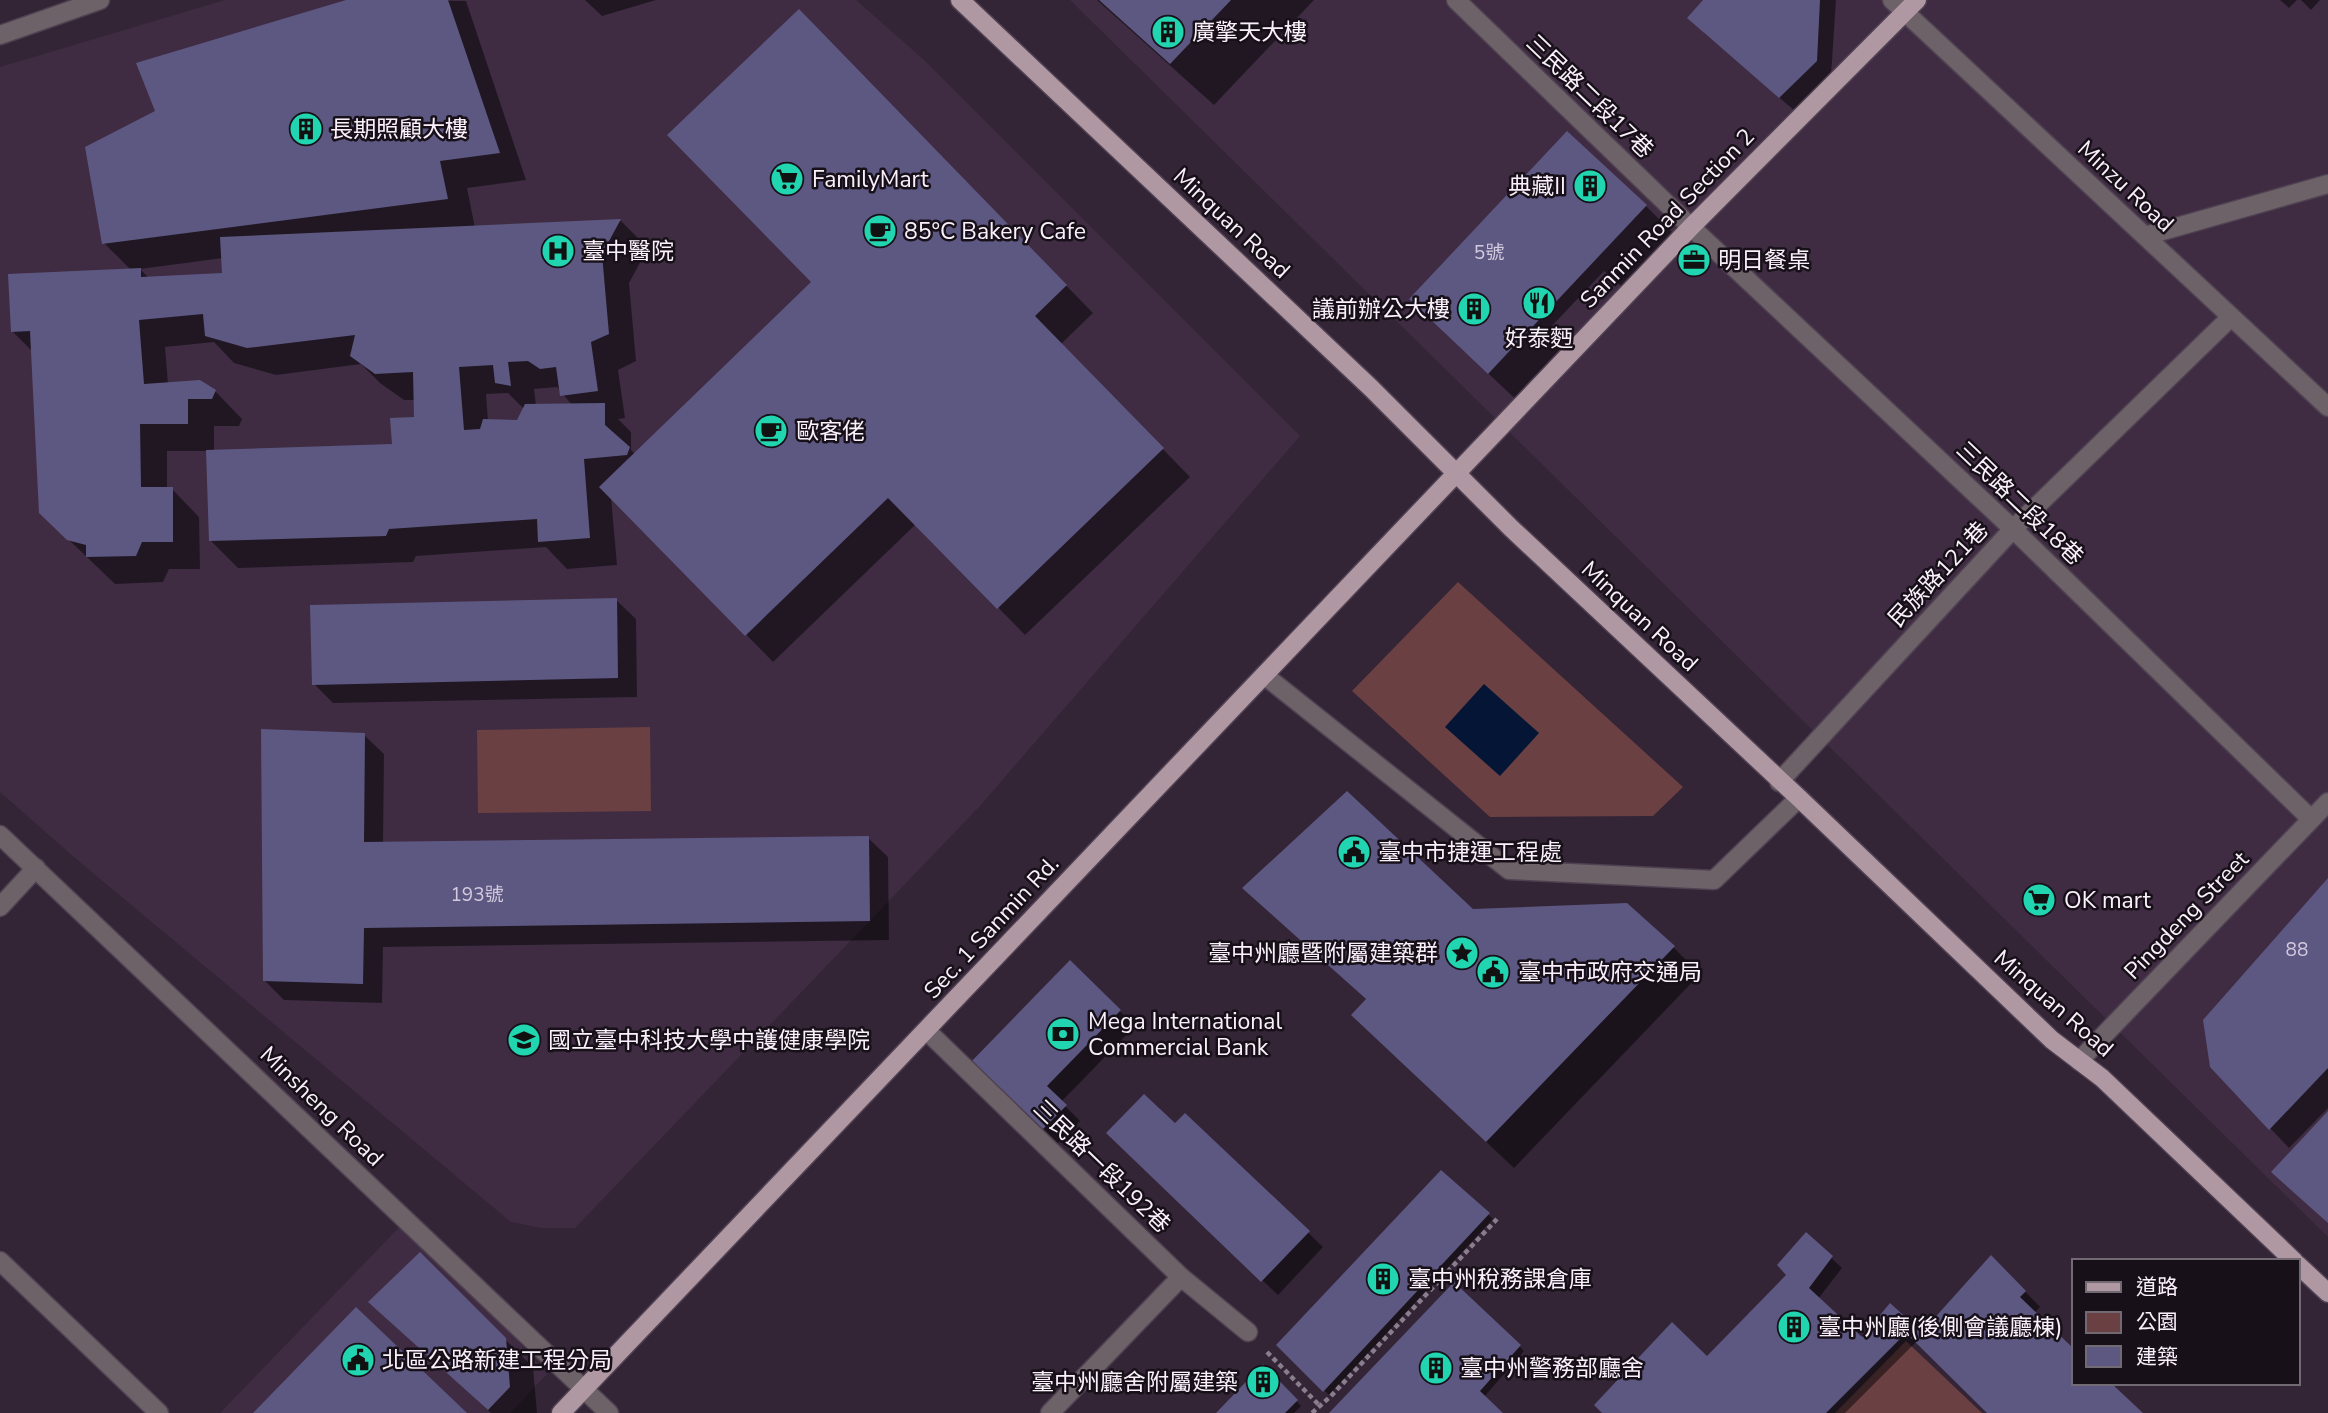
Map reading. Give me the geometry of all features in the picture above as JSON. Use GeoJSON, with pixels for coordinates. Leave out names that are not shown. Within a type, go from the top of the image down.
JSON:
{"type":"FeatureCollection","features":[{"type":"Feature","properties":{"kind":"main road","name":"Minquan Road"},"geometry":{"type":"LineString","coordinates":[[960,0],[1371,388],[1456,474],[2052,1041],[2102,1078],[2292,1259]]}},
{"type":"Feature","properties":{"kind":"main road","name":"Sanmin Road Section 2"},"geometry":{"type":"LineString","coordinates":[[1456,474],[1691,227],[1911,6]]}},
{"type":"Feature","properties":{"kind":"main road","name":"Sec. 1 Sanmin Rd."},"geometry":{"type":"LineString","coordinates":[[561,1413],[1456,474]]}},
{"type":"Feature","properties":{"kind":"main road"},"geometry":{"type":"LineString","coordinates":[[2300,1267],[2328,1293]]}},
{"type":"Feature","properties":{"kind":"street"},"geometry":{"type":"LineString","coordinates":[[0,35],[100,0]]}},
{"type":"Feature","properties":{"kind":"street","name":"三民路二段17巷"},"geometry":{"type":"LineString","coordinates":[[1456,0],[1691,227]]}},
{"type":"Feature","properties":{"kind":"street","name":"Minzu Road"},"geometry":{"type":"LineString","coordinates":[[1892,0],[1911,6],[2145,236],[2328,407]]}},
{"type":"Feature","properties":{"kind":"street"},"geometry":{"type":"LineString","coordinates":[[2145,236],[2328,184]]}},
{"type":"Feature","properties":{"kind":"street","name":"三民路二段18巷"},"geometry":{"type":"LineString","coordinates":[[1691,227],[2013,529],[2311,820]]}},
{"type":"Feature","properties":{"kind":"street","name":"民族路121巷"},"geometry":{"type":"LineString","coordinates":[[1779,782],[2013,529],[2231,318]]}},
{"type":"Feature","properties":{"kind":"street"},"geometry":{"type":"LineString","coordinates":[[1264,675],[1509,870],[1714,880],[1799,798]]}},
{"type":"Feature","properties":{"kind":"street","name":"Pingdeng Street"},"geometry":{"type":"LineString","coordinates":[[2079,1061],[2328,802]]}},
{"type":"Feature","properties":{"kind":"street","name":"Minsheng Road"},"geometry":{"type":"LineString","coordinates":[[0,835],[609,1413]]}},
{"type":"Feature","properties":{"kind":"street"},"geometry":{"type":"LineString","coordinates":[[0,907],[36,869]]}},
{"type":"Feature","properties":{"kind":"street","name":"三民路一段192巷"},"geometry":{"type":"LineString","coordinates":[[927,1031],[1181,1277],[1248,1332]]}},
{"type":"Feature","properties":{"kind":"street"},"geometry":{"type":"LineString","coordinates":[[0,1261],[159,1413]]}},
{"type":"Feature","properties":{"kind":"street"},"geometry":{"type":"LineString","coordinates":[[1050,1413],[1181,1277]]}},
{"type":"Feature","properties":{"kind":"path"},"geometry":{"type":"LineString","coordinates":[[1312,1413],[1496,1219]]}},
{"type":"Feature","properties":{"kind":"path"},"geometry":{"type":"LineString","coordinates":[[1266,1351],[1320,1406]]}},
{"type":"Feature","properties":{"kind":"shaded area","name":"臺中醫院"},"geometry":{"type":"Polygon","coordinates":[[[225,0],[856,0],[924,60],[1300,436],[979,807],[575,1228],[542,1228],[511,1222],[75,858],[0,792],[0,67],[225,0]]]}},
{"type":"Feature","properties":{"kind":"shaded area"},"geometry":{"type":"Polygon","coordinates":[[[1070,0],[2328,0],[2328,1237],[1070,0]]]}},
{"type":"Feature","properties":{"kind":"shaded area"},"geometry":{"type":"Polygon","coordinates":[[[409,1217],[547,1374],[510,1413],[220,1413],[409,1217]]]}},
{"type":"Feature","properties":{"kind":"green space"},"geometry":{"type":"Polygon","coordinates":[[[1458,582],[1683,787],[1653,816],[1490,817],[1352,691],[1458,582]]]}},
{"type":"Feature","properties":{"kind":"green space"},"geometry":{"type":"Polygon","coordinates":[[[650,727],[651,811],[478,813],[477,730],[650,727]]]}},
{"type":"Feature","properties":{"kind":"green space"},"geometry":{"type":"Polygon","coordinates":[[[1906,1341],[1982,1413],[1835,1413],[1906,1341]]]}},
{"type":"Feature","properties":{"kind":"water"},"geometry":{"type":"Polygon","coordinates":[[[1484,684],[1539,733],[1500,776],[1445,727],[1484,684]]]}},
{"type":"Feature","properties":{"kind":"building","name":"長期照顧大樓"},"geometry":{"type":"Polygon","coordinates":[[[346,0],[448,0],[500,153],[440,161],[448,199],[102,244],[85,147],[155,111],[136,63],[346,0]]]}},
{"type":"Feature","properties":{"kind":"building","name":"廣擎天大樓"},"geometry":{"type":"Polygon","coordinates":[[[1099,0],[1231,0],[1170,64],[1099,0]]]}},
{"type":"Feature","properties":{"kind":"building"},"geometry":{"type":"Polygon","coordinates":[[[1703,0],[1820,0],[1817,61],[1779,98],[1687,18],[1703,0]]]}},
{"type":"Feature","properties":{"kind":"building"},"geometry":{"type":"Polygon","coordinates":[[[799,9],[1067,285],[1035,316],[1164,448],[997,609],[888,498],[745,636],[599,487],[811,282],[667,135],[799,9]]]}},
{"type":"Feature","properties":{"kind":"building"},"geometry":{"type":"Polygon","coordinates":[[[1567,131],[1647,205],[1488,374],[1409,299],[1567,131]]]}},
{"type":"Feature","properties":{"kind":"building"},"geometry":{"type":"Polygon","coordinates":[[[621,219],[602,254],[609,334],[591,342],[598,391],[560,396],[556,367],[540,369],[528,361],[508,362],[511,386],[495,383],[493,365],[459,367],[464,430],[480,429],[483,419],[517,420],[525,404],[605,403],[605,425],[630,447],[627,455],[584,459],[590,538],[538,542],[537,519],[389,529],[386,536],[209,541],[206,450],[392,444],[390,418],[414,417],[413,372],[375,374],[350,356],[355,335],[247,348],[205,336],[203,314],[139,320],[144,384],[200,380],[216,390],[212,399],[188,399],[188,424],[140,424],[141,487],[173,487],[173,542],[142,542],[136,556],[86,557],[86,545],[67,540],[39,513],[30,331],[11,332],[8,274],[141,268],[141,277],[222,273],[220,237],[621,219]]]}},
{"type":"Feature","properties":{"kind":"building"},"geometry":{"type":"Polygon","coordinates":[[[617,598],[618,678],[312,685],[310,605],[617,598]]]}},
{"type":"Feature","properties":{"kind":"building"},"geometry":{"type":"Polygon","coordinates":[[[261,729],[365,733],[364,842],[869,836],[870,921],[364,928],[363,984],[263,981],[261,729]]]}},
{"type":"Feature","properties":{"kind":"building","name":"臺中市政府交通局"},"geometry":{"type":"Polygon","coordinates":[[[1347,791],[1473,909],[1627,903],[1675,946],[1486,1142],[1351,1015],[1366,999],[1242,888],[1347,791]]]}},
{"type":"Feature","properties":{"kind":"building"},"geometry":{"type":"Polygon","coordinates":[[[2328,878],[2328,1068],[2269,1130],[2210,1067],[2203,1020],[2328,878]]]}},
{"type":"Feature","properties":{"kind":"building"},"geometry":{"type":"Polygon","coordinates":[[[1070,960],[1121,1010],[1047,1086],[1067,1105],[1039,1133],[969,1064],[1070,960]]]}},
{"type":"Feature","properties":{"kind":"building"},"geometry":{"type":"Polygon","coordinates":[[[1144,1094],[1175,1123],[1185,1113],[1310,1231],[1261,1282],[1106,1133],[1144,1094]]]}},
{"type":"Feature","properties":{"kind":"building"},"geometry":{"type":"Polygon","coordinates":[[[2328,1111],[2328,1223],[2271,1172],[2328,1111]]]}},
{"type":"Feature","properties":{"kind":"building","name":"臺中州稅務課倉庫"},"geometry":{"type":"Polygon","coordinates":[[[1441,1170],[1490,1213],[1323,1392],[1276,1345],[1441,1170]]]}},
{"type":"Feature","properties":{"kind":"building","name":"臺中州廳(後側會議廳棟)"},"geometry":{"type":"Polygon","coordinates":[[[1806,1232],[1833,1256],[1809,1288],[1862,1337],[1890,1303],[1922,1332],[1991,1255],[2026,1291],[2020,1297],[2072,1347],[2072,1385],[2113,1385],[2143,1413],[1987,1413],[1906,1333],[1826,1413],[1602,1413],[1594,1405],[1672,1322],[1707,1356],[1786,1275],[1777,1265],[1806,1232]]]}},
{"type":"Feature","properties":{"kind":"building"},"geometry":{"type":"Polygon","coordinates":[[[420,1252],[506,1338],[510,1387],[488,1410],[368,1302],[420,1252]]]}},
{"type":"Feature","properties":{"kind":"building","name":"臺中州警務部廳舍"},"geometry":{"type":"Polygon","coordinates":[[[1454,1282],[1521,1345],[1480,1391],[1503,1413],[1329,1413],[1454,1282]]]}},
{"type":"Feature","properties":{"kind":"building","name":"北區公路新建工程分局"},"geometry":{"type":"Polygon","coordinates":[[[356,1307],[467,1413],[253,1413],[356,1307]]]}},
{"type":"Feature","properties":{"kind":"building","name":"臺中州廳舍附屬建築"},"geometry":{"type":"Polygon","coordinates":[[[1263,1364],[1298,1400],[1285,1413],[1216,1413],[1263,1364]]]}},
{"type":"Feature","properties":{"kind":"place","name":"廣擎天大樓"},"geometry":{"type":"Point","coordinates":[1168,32]}},
{"type":"Feature","properties":{"kind":"place","name":"長期照顧大樓"},"geometry":{"type":"Point","coordinates":[306,129]}},
{"type":"Feature","properties":{"kind":"place","name":"FamilyMart"},"geometry":{"type":"Point","coordinates":[787,179]}},
{"type":"Feature","properties":{"kind":"place","name":"典藏II"},"geometry":{"type":"Point","coordinates":[1590,186]}},
{"type":"Feature","properties":{"kind":"place","name":"85°C Bakery Cafe"},"geometry":{"type":"Point","coordinates":[880,231]}},
{"type":"Feature","properties":{"kind":"place","name":"臺中醫院"},"geometry":{"type":"Point","coordinates":[558,251]}},
{"type":"Feature","properties":{"kind":"place","name":"明日餐桌"},"geometry":{"type":"Point","coordinates":[1694,260]}},
{"type":"Feature","properties":{"kind":"place","name":"好泰麪"},"geometry":{"type":"Point","coordinates":[1539,303]}},
{"type":"Feature","properties":{"kind":"place","name":"議前辦公大樓"},"geometry":{"type":"Point","coordinates":[1474,309]}},
{"type":"Feature","properties":{"kind":"place","name":"歐客佬"},"geometry":{"type":"Point","coordinates":[771,431]}},
{"type":"Feature","properties":{"kind":"place","name":"臺中市捷運工程處"},"geometry":{"type":"Point","coordinates":[1354,852]}},
{"type":"Feature","properties":{"kind":"place","name":"OK mart"},"geometry":{"type":"Point","coordinates":[2039,900]}},
{"type":"Feature","properties":{"kind":"place","name":"臺中州廳暨附屬建築群"},"geometry":{"type":"Point","coordinates":[1462,953]}},
{"type":"Feature","properties":{"kind":"place","name":"臺中市政府交通局"},"geometry":{"type":"Point","coordinates":[1493,972]}},
{"type":"Feature","properties":{"kind":"place","name":"Mega International Commercial Bank"},"geometry":{"type":"Point","coordinates":[1063,1034]}},
{"type":"Feature","properties":{"kind":"place","name":"國立臺中科技大學中護健康學院"},"geometry":{"type":"Point","coordinates":[524,1040]}},
{"type":"Feature","properties":{"kind":"place","name":"臺中州稅務課倉庫"},"geometry":{"type":"Point","coordinates":[1383,1279]}},
{"type":"Feature","properties":{"kind":"place","name":"臺中州廳(後側會議廳棟)"},"geometry":{"type":"Point","coordinates":[1794,1327]}},
{"type":"Feature","properties":{"kind":"place","name":"北區公路新建工程分局"},"geometry":{"type":"Point","coordinates":[358,1360]}},
{"type":"Feature","properties":{"kind":"place","name":"臺中州警務部廳舍"},"geometry":{"type":"Point","coordinates":[1436,1368]}},
{"type":"Feature","properties":{"kind":"place","name":"臺中州廳舍附屬建築"},"geometry":{"type":"Point","coordinates":[1263,1382]}}]}
